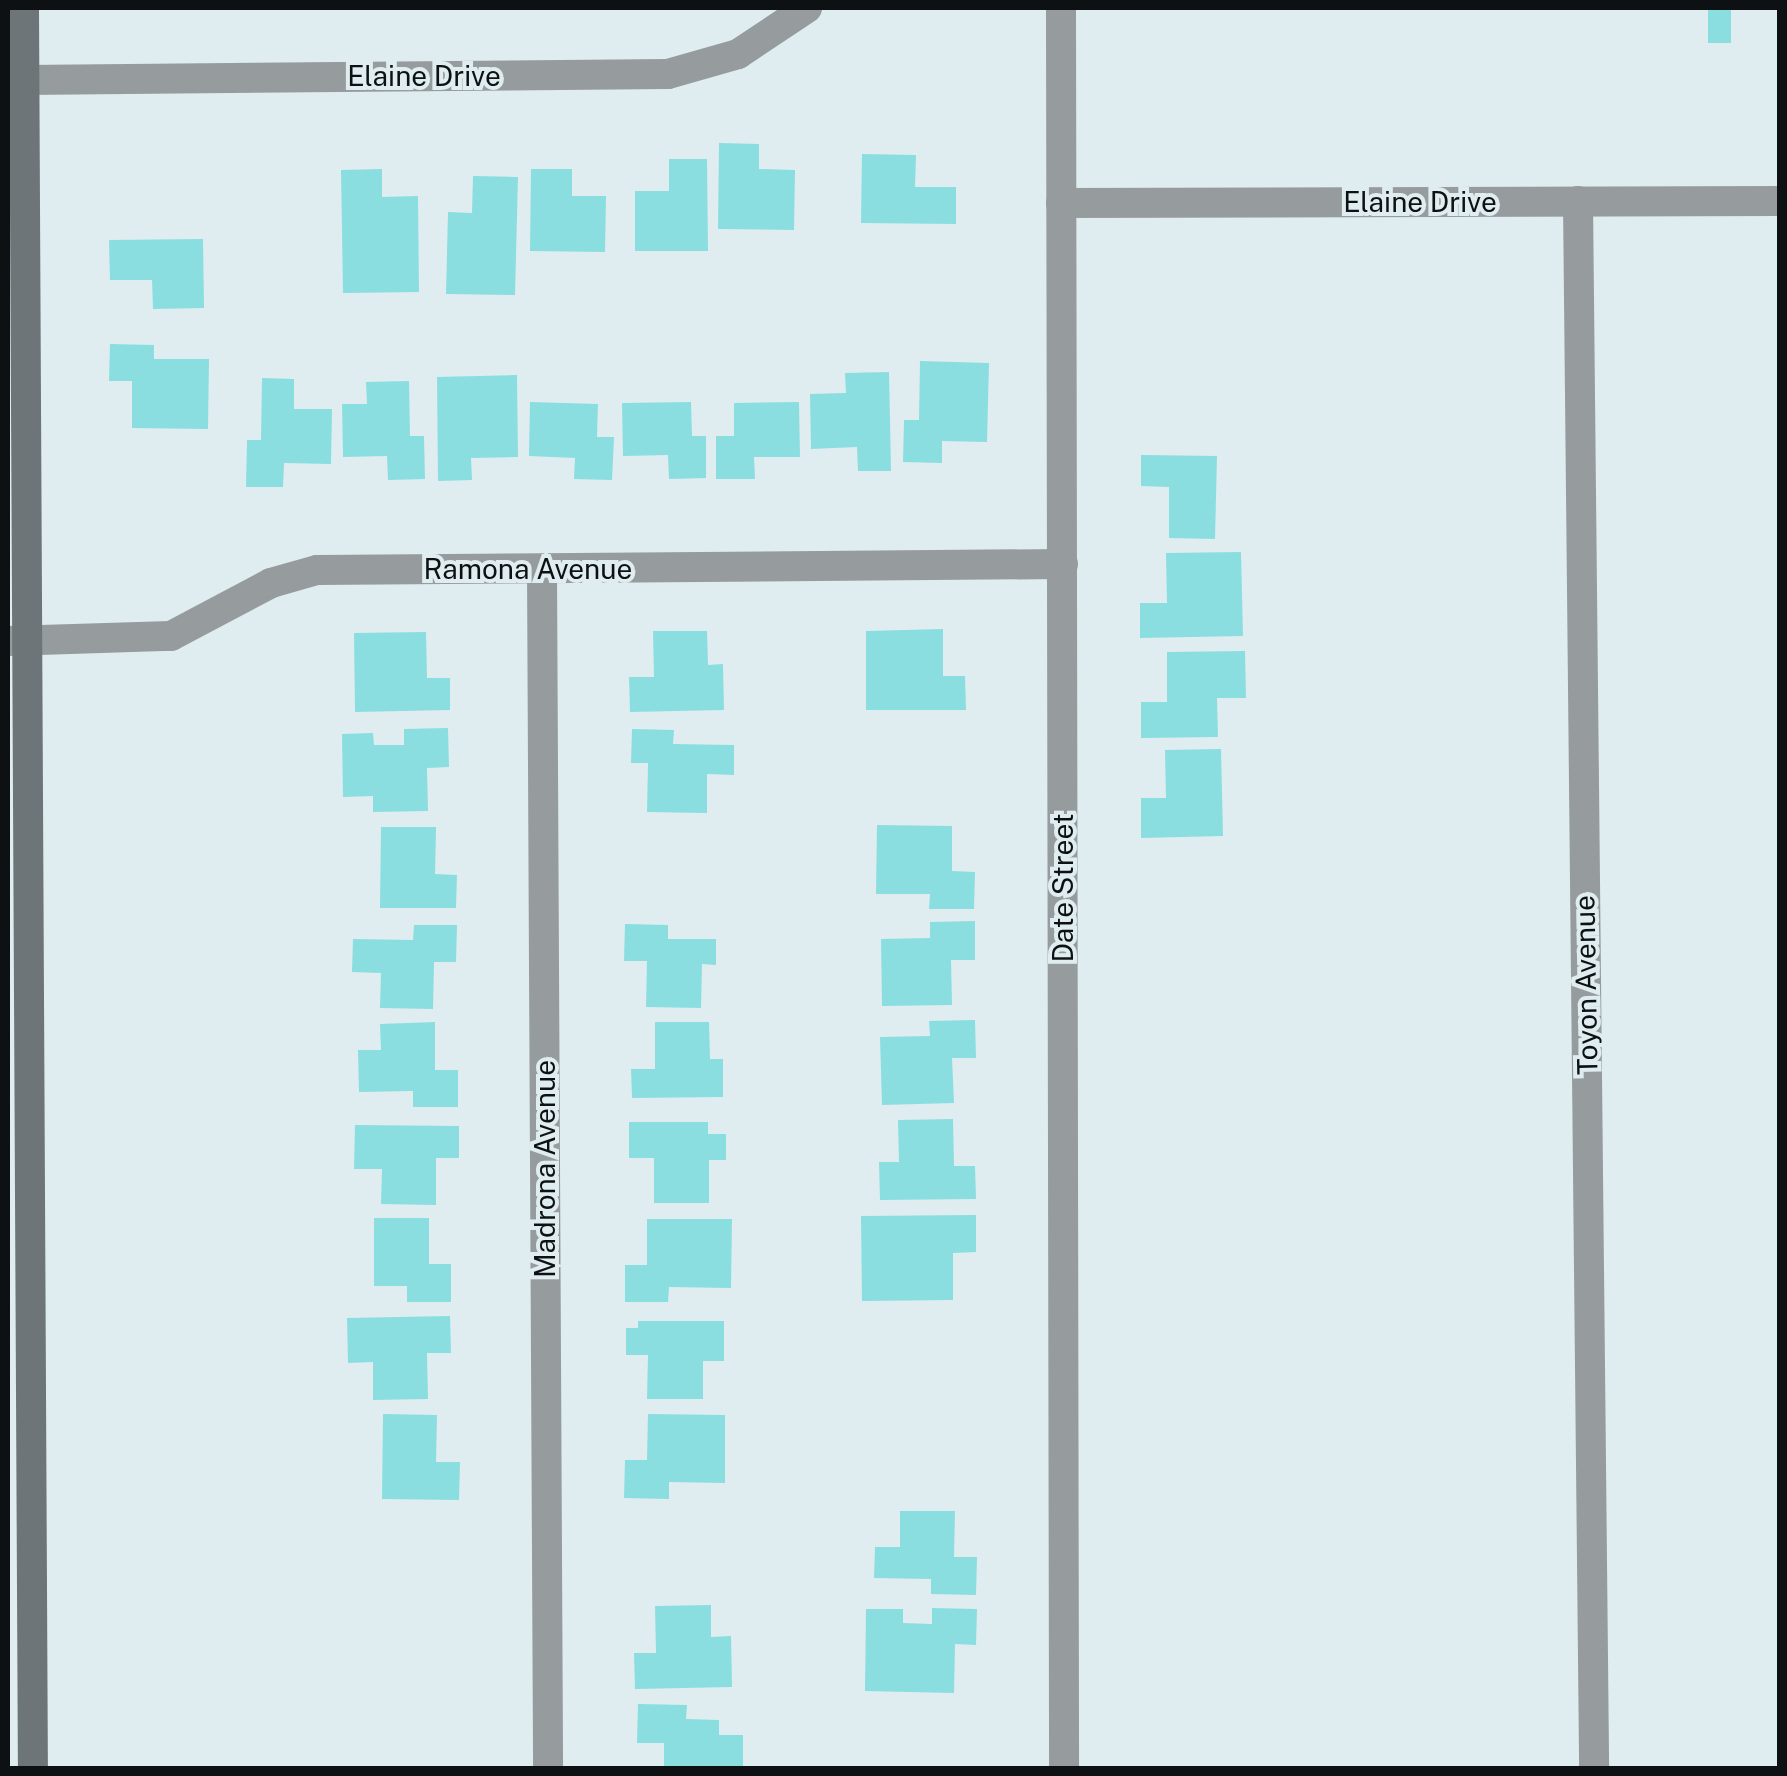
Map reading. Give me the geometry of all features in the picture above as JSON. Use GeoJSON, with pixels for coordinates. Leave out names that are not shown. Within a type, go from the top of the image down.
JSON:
{"type":"FeatureCollection","features":[{"type":"Feature","properties":{"kind":"street"},"geometry":{"type":"LineString","coordinates":[[24,8],[18,642],[33,1768]]}},
{"type":"Feature","properties":{"kind":"street","name":"Elaine Drive"},"geometry":{"type":"LineString","coordinates":[[24,80],[668,74],[738,54],[808,8]]}},
{"type":"Feature","properties":{"kind":"street","name":"Date Street"},"geometry":{"type":"LineString","coordinates":[[1060,8],[1064,1768]]}},
{"type":"Feature","properties":{"kind":"street","name":"Elaine Drive"},"geometry":{"type":"LineString","coordinates":[[1061,203],[1780,200]]}},
{"type":"Feature","properties":{"kind":"street","name":"Toyon Avenue"},"geometry":{"type":"LineString","coordinates":[[1578,201],[1594,1768]]}},
{"type":"Feature","properties":{"kind":"street","name":"Ramona Avenue"},"geometry":{"type":"LineString","coordinates":[[18,642],[172,636],[271,583],[317,570],[1063,564]]}},
{"type":"Feature","properties":{"kind":"street","name":"Madrona Avenue"},"geometry":{"type":"LineString","coordinates":[[542,569],[548,1768]]}},
{"type":"Feature","properties":{"kind":"building"},"geometry":{"type":"Polygon","coordinates":[[[1708,8],[1731,8],[1731,43],[1708,43],[1708,8]]]}},
{"type":"Feature","properties":{"kind":"building"},"geometry":{"type":"Polygon","coordinates":[[[719,143],[759,144],[759,169],[795,170],[794,230],[718,229],[719,143]]]}},
{"type":"Feature","properties":{"kind":"building"},"geometry":{"type":"Polygon","coordinates":[[[862,154],[916,155],[915,187],[956,187],[956,224],[861,223],[862,154]]]}},
{"type":"Feature","properties":{"kind":"building"},"geometry":{"type":"Polygon","coordinates":[[[669,159],[707,159],[708,251],[635,251],[635,191],[669,191],[669,159]]]}},
{"type":"Feature","properties":{"kind":"building"},"geometry":{"type":"Polygon","coordinates":[[[382,169],[382,197],[418,196],[419,292],[343,293],[341,170],[382,169]]]}},
{"type":"Feature","properties":{"kind":"building"},"geometry":{"type":"Polygon","coordinates":[[[531,169],[572,169],[572,196],[606,196],[605,252],[530,251],[531,169]]]}},
{"type":"Feature","properties":{"kind":"building"},"geometry":{"type":"Polygon","coordinates":[[[473,176],[518,177],[515,295],[446,294],[448,212],[472,213],[473,176]]]}},
{"type":"Feature","properties":{"kind":"building"},"geometry":{"type":"Polygon","coordinates":[[[203,239],[204,308],[153,309],[152,280],[110,280],[109,240],[203,239]]]}},
{"type":"Feature","properties":{"kind":"building"},"geometry":{"type":"Polygon","coordinates":[[[110,344],[154,345],[154,359],[209,359],[208,429],[132,428],[132,381],[109,381],[110,344]]]}},
{"type":"Feature","properties":{"kind":"building"},"geometry":{"type":"Polygon","coordinates":[[[920,361],[989,363],[987,442],[942,441],[942,463],[903,462],[904,420],[919,420],[920,361]]]}},
{"type":"Feature","properties":{"kind":"building"},"geometry":{"type":"Polygon","coordinates":[[[889,372],[891,471],[858,471],[857,447],[811,449],[810,394],[846,393],[845,373],[889,372]]]}},
{"type":"Feature","properties":{"kind":"building"},"geometry":{"type":"Polygon","coordinates":[[[517,375],[518,457],[471,458],[472,480],[438,481],[437,377],[517,375]]]}},
{"type":"Feature","properties":{"kind":"building"},"geometry":{"type":"Polygon","coordinates":[[[262,378],[294,379],[294,409],[332,409],[331,464],[284,463],[283,487],[246,487],[247,440],[261,440],[262,378]]]}},
{"type":"Feature","properties":{"kind":"building"},"geometry":{"type":"Polygon","coordinates":[[[409,381],[410,436],[424,436],[425,479],[388,480],[387,456],[343,457],[342,404],[367,404],[366,382],[409,381]]]}},
{"type":"Feature","properties":{"kind":"building"},"geometry":{"type":"Polygon","coordinates":[[[530,402],[598,404],[597,437],[614,437],[612,480],[574,479],[575,458],[529,456],[530,402]]]}},
{"type":"Feature","properties":{"kind":"building"},"geometry":{"type":"Polygon","coordinates":[[[691,402],[692,436],[706,436],[706,478],[669,479],[668,455],[623,456],[622,403],[691,402]]]}},
{"type":"Feature","properties":{"kind":"building"},"geometry":{"type":"Polygon","coordinates":[[[799,402],[800,457],[754,457],[755,479],[716,479],[716,436],[734,436],[734,403],[799,402]]]}},
{"type":"Feature","properties":{"kind":"building"},"geometry":{"type":"Polygon","coordinates":[[[1141,455],[1217,456],[1215,539],[1169,538],[1169,487],[1141,486],[1141,455]]]}},
{"type":"Feature","properties":{"kind":"building"},"geometry":{"type":"Polygon","coordinates":[[[1241,552],[1243,636],[1140,638],[1140,603],[1167,603],[1166,553],[1241,552]]]}},
{"type":"Feature","properties":{"kind":"building"},"geometry":{"type":"Polygon","coordinates":[[[943,629],[943,676],[965,676],[966,710],[866,710],[866,631],[943,629]]]}},
{"type":"Feature","properties":{"kind":"building"},"geometry":{"type":"Polygon","coordinates":[[[653,631],[707,631],[708,665],[723,664],[724,710],[630,712],[629,677],[654,677],[653,631]]]}},
{"type":"Feature","properties":{"kind":"building"},"geometry":{"type":"Polygon","coordinates":[[[426,632],[427,678],[450,678],[450,710],[355,712],[354,633],[426,632]]]}},
{"type":"Feature","properties":{"kind":"building"},"geometry":{"type":"Polygon","coordinates":[[[1245,651],[1246,698],[1217,698],[1218,737],[1141,738],[1141,702],[1167,702],[1167,652],[1245,651]]]}},
{"type":"Feature","properties":{"kind":"building"},"geometry":{"type":"Polygon","coordinates":[[[448,728],[449,767],[427,768],[428,811],[373,812],[373,796],[343,797],[342,734],[373,733],[374,745],[404,745],[404,729],[448,728]]]}},
{"type":"Feature","properties":{"kind":"building"},"geometry":{"type":"Polygon","coordinates":[[[632,729],[674,730],[673,744],[734,745],[734,775],[707,774],[707,813],[647,812],[648,763],[631,763],[632,729]]]}},
{"type":"Feature","properties":{"kind":"building"},"geometry":{"type":"Polygon","coordinates":[[[1221,749],[1223,836],[1141,838],[1141,798],[1166,798],[1165,750],[1221,749]]]}},
{"type":"Feature","properties":{"kind":"building"},"geometry":{"type":"Polygon","coordinates":[[[877,825],[952,826],[952,871],[975,872],[974,909],[929,909],[930,894],[876,894],[877,825]]]}},
{"type":"Feature","properties":{"kind":"building"},"geometry":{"type":"Polygon","coordinates":[[[381,827],[436,827],[435,874],[457,875],[456,908],[380,908],[381,827]]]}},
{"type":"Feature","properties":{"kind":"building"},"geometry":{"type":"Polygon","coordinates":[[[975,921],[975,960],[951,960],[952,1005],[882,1006],[881,939],[930,938],[930,922],[975,921]]]}},
{"type":"Feature","properties":{"kind":"building"},"geometry":{"type":"Polygon","coordinates":[[[625,924],[668,925],[668,939],[716,939],[716,965],[702,964],[701,1008],[646,1007],[647,961],[624,961],[625,924]]]}},
{"type":"Feature","properties":{"kind":"building"},"geometry":{"type":"Polygon","coordinates":[[[414,925],[457,925],[456,962],[434,962],[433,1009],[380,1008],[381,973],[352,972],[353,939],[413,940],[414,925]]]}},
{"type":"Feature","properties":{"kind":"building"},"geometry":{"type":"Polygon","coordinates":[[[975,1020],[976,1058],[952,1058],[954,1103],[882,1105],[880,1037],[930,1036],[929,1021],[975,1020]]]}},
{"type":"Feature","properties":{"kind":"building"},"geometry":{"type":"Polygon","coordinates":[[[435,1022],[435,1070],[458,1070],[458,1107],[413,1107],[413,1091],[359,1092],[358,1050],[381,1050],[380,1024],[435,1022]]]}},
{"type":"Feature","properties":{"kind":"building"},"geometry":{"type":"Polygon","coordinates":[[[655,1022],[709,1022],[710,1059],[723,1059],[723,1097],[632,1098],[631,1069],[655,1069],[655,1022]]]}},
{"type":"Feature","properties":{"kind":"building"},"geometry":{"type":"Polygon","coordinates":[[[953,1119],[954,1166],[975,1166],[976,1199],[880,1200],[879,1162],[899,1162],[898,1120],[953,1119]]]}},
{"type":"Feature","properties":{"kind":"building"},"geometry":{"type":"Polygon","coordinates":[[[629,1122],[708,1122],[708,1134],[726,1134],[726,1160],[709,1160],[709,1203],[654,1203],[654,1158],[629,1158],[629,1122]]]}},
{"type":"Feature","properties":{"kind":"building"},"geometry":{"type":"Polygon","coordinates":[[[355,1125],[459,1126],[459,1158],[436,1158],[436,1205],[381,1204],[382,1169],[354,1169],[355,1125]]]}},
{"type":"Feature","properties":{"kind":"building"},"geometry":{"type":"Polygon","coordinates":[[[976,1215],[976,1252],[953,1253],[953,1300],[862,1301],[861,1216],[976,1215]]]}},
{"type":"Feature","properties":{"kind":"building"},"geometry":{"type":"Polygon","coordinates":[[[374,1218],[429,1218],[429,1264],[451,1264],[451,1302],[407,1302],[407,1286],[374,1286],[374,1218]]]}},
{"type":"Feature","properties":{"kind":"building"},"geometry":{"type":"Polygon","coordinates":[[[647,1219],[732,1219],[731,1288],[669,1287],[668,1302],[625,1302],[625,1265],[647,1265],[647,1219]]]}},
{"type":"Feature","properties":{"kind":"building"},"geometry":{"type":"Polygon","coordinates":[[[450,1316],[451,1353],[427,1353],[428,1399],[373,1400],[373,1362],[348,1363],[347,1318],[450,1316]]]}},
{"type":"Feature","properties":{"kind":"building"},"geometry":{"type":"Polygon","coordinates":[[[638,1321],[724,1321],[724,1361],[703,1361],[703,1399],[647,1399],[648,1355],[626,1355],[626,1328],[638,1328],[638,1321]]]}},
{"type":"Feature","properties":{"kind":"building"},"geometry":{"type":"Polygon","coordinates":[[[383,1414],[437,1415],[436,1462],[460,1462],[459,1500],[382,1499],[383,1414]]]}},
{"type":"Feature","properties":{"kind":"building"},"geometry":{"type":"Polygon","coordinates":[[[648,1414],[725,1415],[725,1483],[669,1482],[669,1499],[624,1498],[625,1460],[647,1460],[648,1414]]]}},
{"type":"Feature","properties":{"kind":"building"},"geometry":{"type":"Polygon","coordinates":[[[900,1511],[955,1511],[954,1557],[977,1557],[976,1595],[931,1594],[931,1579],[874,1578],[875,1547],[900,1547],[900,1511]]]}},
{"type":"Feature","properties":{"kind":"building"},"geometry":{"type":"Polygon","coordinates":[[[711,1605],[711,1637],[731,1636],[732,1687],[635,1689],[634,1653],[656,1653],[655,1606],[711,1605]]]}},
{"type":"Feature","properties":{"kind":"building"},"geometry":{"type":"Polygon","coordinates":[[[932,1608],[977,1609],[976,1645],[955,1644],[954,1693],[865,1691],[866,1609],[903,1609],[903,1623],[932,1624],[932,1608]]]}},
{"type":"Feature","properties":{"kind":"building"},"geometry":{"type":"Polygon","coordinates":[[[638,1704],[687,1705],[686,1719],[719,1720],[719,1735],[743,1735],[743,1768],[664,1768],[664,1743],[637,1743],[638,1704]]]}}]}
